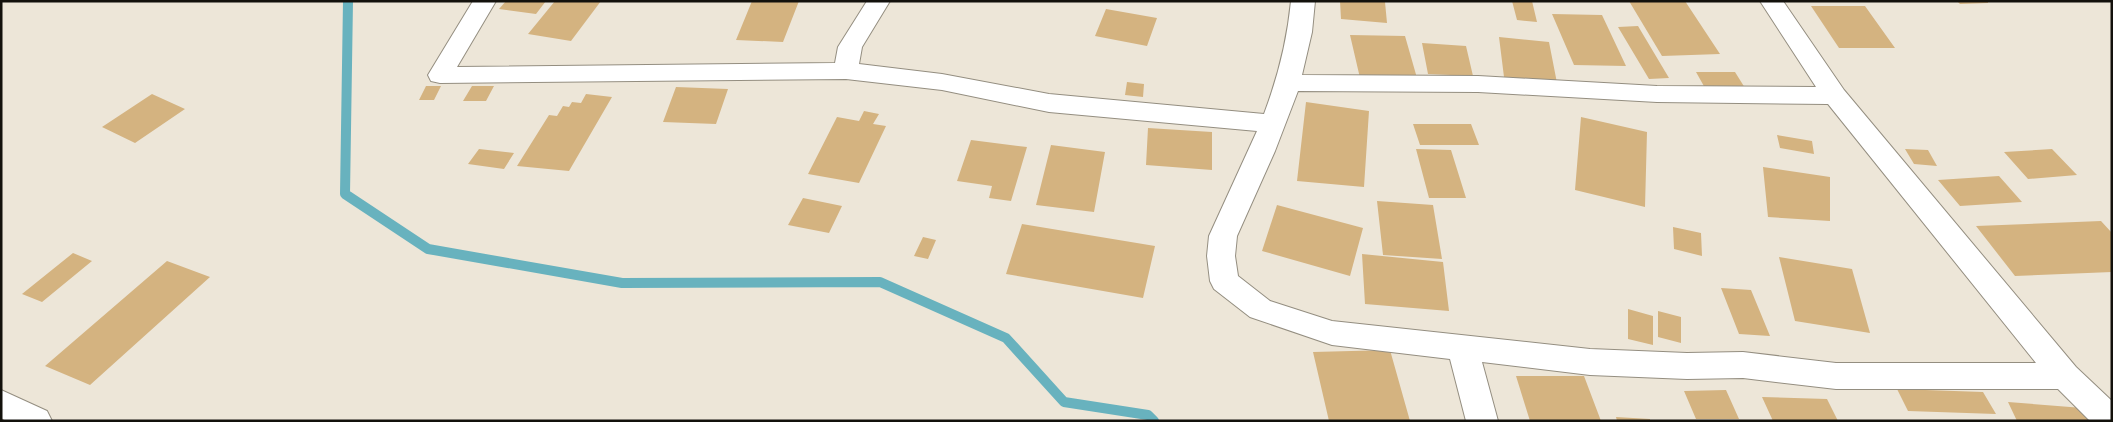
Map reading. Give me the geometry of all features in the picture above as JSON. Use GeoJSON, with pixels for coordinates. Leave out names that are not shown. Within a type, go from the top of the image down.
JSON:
{"type":"FeatureCollection","features":[{"type":"Feature","properties":{"kind":"street"},"geometry":{"type":"LineString","coordinates":[[485,1],[440,75],[846,71],[942,82],[1049,103],[1272,124]]}},
{"type":"Feature","properties":{"kind":"street"},"geometry":{"type":"LineString","coordinates":[[846,71],[850,46],[880,1]]}},
{"type":"Feature","properties":{"kind":"street"},"geometry":{"type":"LineString","coordinates":[[1303,1],[1302,25],[1288,83],[1223,236],[1221,256],[1224,281],[1260,309],[1332,333],[1590,362],[1687,366],[1742,365],[1836,376],[2065,376]]}},
{"type":"Feature","properties":{"kind":"street"},"geometry":{"type":"LineString","coordinates":[[1771,1],[1835,96],[2065,376],[2111,421]]}},
{"type":"Feature","properties":{"kind":"street"},"geometry":{"type":"LineString","coordinates":[[1288,83],[1478,84],[1657,94],[1835,96]]}},
{"type":"Feature","properties":{"kind":"street"},"geometry":{"type":"LineString","coordinates":[[1463,348],[1482,421]]}},
{"type":"Feature","properties":{"kind":"street"},"geometry":{"type":"LineString","coordinates":[[1,403],[36,421]]}},
{"type":"Feature","properties":{"kind":"building"},"geometry":{"type":"Polygon","coordinates":[[[506,1],[546,1],[536,14],[499,9],[506,1]]]}},
{"type":"Feature","properties":{"kind":"building"},"geometry":{"type":"Polygon","coordinates":[[[555,1],[601,1],[571,41],[528,34],[555,1]]]}},
{"type":"Feature","properties":{"kind":"building"},"geometry":{"type":"Polygon","coordinates":[[[752,1],[799,1],[783,42],[736,40],[752,1]]]}},
{"type":"Feature","properties":{"kind":"building"},"geometry":{"type":"Polygon","coordinates":[[[1340,1],[1385,2],[1387,23],[1341,19],[1340,1]]]}},
{"type":"Feature","properties":{"kind":"building"},"geometry":{"type":"Polygon","coordinates":[[[1512,1],[1532,1],[1537,22],[1517,20],[1512,1]]]}},
{"type":"Feature","properties":{"kind":"building"},"geometry":{"type":"Polygon","coordinates":[[[1629,1],[1685,1],[1720,54],[1662,56],[1629,1]]]}},
{"type":"Feature","properties":{"kind":"building"},"geometry":{"type":"Polygon","coordinates":[[[1957,1],[1988,1],[1988,3],[1960,4],[1957,1]]]}},
{"type":"Feature","properties":{"kind":"building"},"geometry":{"type":"Polygon","coordinates":[[[1811,6],[1865,6],[1895,48],[1839,48],[1811,6]]]}},
{"type":"Feature","properties":{"kind":"building"},"geometry":{"type":"Polygon","coordinates":[[[1106,9],[1157,18],[1147,46],[1095,36],[1106,9]]]}},
{"type":"Feature","properties":{"kind":"building"},"geometry":{"type":"Polygon","coordinates":[[[1552,14],[1602,15],[1626,66],[1574,65],[1552,14]]]}},
{"type":"Feature","properties":{"kind":"building"},"geometry":{"type":"Polygon","coordinates":[[[1638,26],[1669,78],[1649,79],[1618,27],[1638,26]]]}},
{"type":"Feature","properties":{"kind":"building"},"geometry":{"type":"Polygon","coordinates":[[[1350,35],[1405,36],[1417,78],[1360,78],[1350,35]]]}},
{"type":"Feature","properties":{"kind":"building"},"geometry":{"type":"Polygon","coordinates":[[[1499,37],[1549,42],[1557,83],[1504,77],[1499,37]]]}},
{"type":"Feature","properties":{"kind":"building"},"geometry":{"type":"Polygon","coordinates":[[[1422,43],[1466,46],[1473,76],[1428,74],[1422,43]]]}},
{"type":"Feature","properties":{"kind":"building"},"geometry":{"type":"Polygon","coordinates":[[[1696,72],[1735,72],[1745,88],[1705,88],[1696,72]]]}},
{"type":"Feature","properties":{"kind":"building"},"geometry":{"type":"Polygon","coordinates":[[[1127,82],[1144,84],[1143,97],[1125,95],[1127,82]]]}},
{"type":"Feature","properties":{"kind":"building"},"geometry":{"type":"Polygon","coordinates":[[[426,86],[441,86],[434,100],[419,100],[426,86]]]}},
{"type":"Feature","properties":{"kind":"building"},"geometry":{"type":"Polygon","coordinates":[[[472,86],[494,86],[486,101],[463,101],[472,86]]]}},
{"type":"Feature","properties":{"kind":"building"},"geometry":{"type":"Polygon","coordinates":[[[676,87],[728,89],[716,124],[663,122],[676,87]]]}},
{"type":"Feature","properties":{"kind":"building"},"geometry":{"type":"Polygon","coordinates":[[[152,94],[185,109],[135,143],[102,127],[152,94]]]}},
{"type":"Feature","properties":{"kind":"building"},"geometry":{"type":"Polygon","coordinates":[[[586,94],[612,97],[569,171],[517,166],[549,115],[557,116],[563,106],[569,107],[572,102],[581,103],[586,94]]]}},
{"type":"Feature","properties":{"kind":"building"},"geometry":{"type":"Polygon","coordinates":[[[1306,102],[1369,111],[1364,187],[1297,181],[1306,102]]]}},
{"type":"Feature","properties":{"kind":"building"},"geometry":{"type":"Polygon","coordinates":[[[864,111],[879,114],[873,124],[886,126],[859,183],[808,174],[837,117],[859,121],[864,111]]]}},
{"type":"Feature","properties":{"kind":"building"},"geometry":{"type":"Polygon","coordinates":[[[1581,117],[1647,132],[1645,207],[1575,190],[1581,117]]]}},
{"type":"Feature","properties":{"kind":"building"},"geometry":{"type":"Polygon","coordinates":[[[1413,124],[1471,124],[1479,145],[1420,145],[1413,124]]]}},
{"type":"Feature","properties":{"kind":"building"},"geometry":{"type":"Polygon","coordinates":[[[1148,128],[1212,132],[1212,170],[1146,165],[1148,128]]]}},
{"type":"Feature","properties":{"kind":"building"},"geometry":{"type":"Polygon","coordinates":[[[1777,135],[1812,141],[1814,154],[1780,148],[1777,135]]]}},
{"type":"Feature","properties":{"kind":"building"},"geometry":{"type":"Polygon","coordinates":[[[971,140],[1027,147],[1011,201],[989,198],[992,186],[957,181],[971,140]]]}},
{"type":"Feature","properties":{"kind":"building"},"geometry":{"type":"Polygon","coordinates":[[[1051,145],[1105,152],[1094,212],[1036,205],[1051,145]]]}},
{"type":"Feature","properties":{"kind":"building"},"geometry":{"type":"Polygon","coordinates":[[[479,149],[514,153],[504,169],[468,164],[479,149]]]}},
{"type":"Feature","properties":{"kind":"building"},"geometry":{"type":"Polygon","coordinates":[[[1416,149],[1451,150],[1466,198],[1429,198],[1416,149]]]}},
{"type":"Feature","properties":{"kind":"building"},"geometry":{"type":"Polygon","coordinates":[[[1905,149],[1928,150],[1937,166],[1914,164],[1905,149]]]}},
{"type":"Feature","properties":{"kind":"building"},"geometry":{"type":"Polygon","coordinates":[[[2052,149],[2077,175],[2028,179],[2004,152],[2052,149]]]}},
{"type":"Feature","properties":{"kind":"building"},"geometry":{"type":"Polygon","coordinates":[[[1763,167],[1830,177],[1830,221],[1768,217],[1763,167]]]}},
{"type":"Feature","properties":{"kind":"building"},"geometry":{"type":"Polygon","coordinates":[[[1999,176],[2022,202],[1960,206],[1938,180],[1999,176]]]}},
{"type":"Feature","properties":{"kind":"building"},"geometry":{"type":"Polygon","coordinates":[[[803,198],[842,206],[829,233],[788,225],[803,198]]]}},
{"type":"Feature","properties":{"kind":"building"},"geometry":{"type":"Polygon","coordinates":[[[1377,201],[1433,205],[1442,259],[1383,255],[1377,201]]]}},
{"type":"Feature","properties":{"kind":"building"},"geometry":{"type":"Polygon","coordinates":[[[1277,205],[1363,228],[1350,276],[1262,251],[1277,205]]]}},
{"type":"Feature","properties":{"kind":"building"},"geometry":{"type":"Polygon","coordinates":[[[2101,221],[2112,233],[2112,272],[2015,276],[1976,226],[2101,221]]]}},
{"type":"Feature","properties":{"kind":"building"},"geometry":{"type":"Polygon","coordinates":[[[1022,224],[1155,246],[1143,298],[1006,274],[1022,224]]]}},
{"type":"Feature","properties":{"kind":"building"},"geometry":{"type":"Polygon","coordinates":[[[1673,227],[1701,233],[1702,256],[1674,249],[1673,227]]]}},
{"type":"Feature","properties":{"kind":"building"},"geometry":{"type":"Polygon","coordinates":[[[923,237],[936,240],[928,259],[914,256],[923,237]]]}},
{"type":"Feature","properties":{"kind":"building"},"geometry":{"type":"Polygon","coordinates":[[[73,253],[92,261],[42,302],[22,294],[73,253]]]}},
{"type":"Feature","properties":{"kind":"building"},"geometry":{"type":"Polygon","coordinates":[[[1362,254],[1443,262],[1449,311],[1365,304],[1362,254]]]}},
{"type":"Feature","properties":{"kind":"building"},"geometry":{"type":"Polygon","coordinates":[[[1779,257],[1852,269],[1870,333],[1795,321],[1779,257]]]}},
{"type":"Feature","properties":{"kind":"building"},"geometry":{"type":"Polygon","coordinates":[[[167,261],[210,277],[90,385],[45,366],[167,261]]]}},
{"type":"Feature","properties":{"kind":"building"},"geometry":{"type":"Polygon","coordinates":[[[1721,288],[1751,290],[1770,336],[1739,334],[1721,288]]]}},
{"type":"Feature","properties":{"kind":"building"},"geometry":{"type":"Polygon","coordinates":[[[1628,309],[1653,316],[1653,345],[1628,339],[1628,309]]]}},
{"type":"Feature","properties":{"kind":"building"},"geometry":{"type":"Polygon","coordinates":[[[1658,311],[1681,317],[1681,343],[1658,337],[1658,311]]]}},
{"type":"Feature","properties":{"kind":"building"},"geometry":{"type":"Polygon","coordinates":[[[1390,350],[1410,421],[1329,421],[1313,352],[1390,350]]]}},
{"type":"Feature","properties":{"kind":"building"},"geometry":{"type":"Polygon","coordinates":[[[1516,376],[1584,376],[1601,421],[1530,421],[1516,376]]]}},
{"type":"Feature","properties":{"kind":"building"},"geometry":{"type":"Polygon","coordinates":[[[1897,389],[1983,392],[1996,414],[1908,411],[1897,389]]]}},
{"type":"Feature","properties":{"kind":"building"},"geometry":{"type":"Polygon","coordinates":[[[1726,390],[1739,419],[1696,419],[1684,391],[1726,390]]]}},
{"type":"Feature","properties":{"kind":"building"},"geometry":{"type":"Polygon","coordinates":[[[1762,397],[1827,399],[1838,421],[1773,421],[1762,397]]]}},
{"type":"Feature","properties":{"kind":"building"},"geometry":{"type":"Polygon","coordinates":[[[2008,402],[2083,408],[2090,421],[2017,421],[2008,402]]]}},
{"type":"Feature","properties":{"kind":"building"},"geometry":{"type":"Polygon","coordinates":[[[1616,417],[1650,419],[1650,421],[1617,421],[1616,417]]]}},
{"type":"Feature","properties":{"kind":"waterway"},"geometry":{"type":"LineString","coordinates":[[348,1],[345,194],[428,249],[622,283],[880,282],[1006,338],[1064,402],[1148,415],[1154,421]]}}]}
